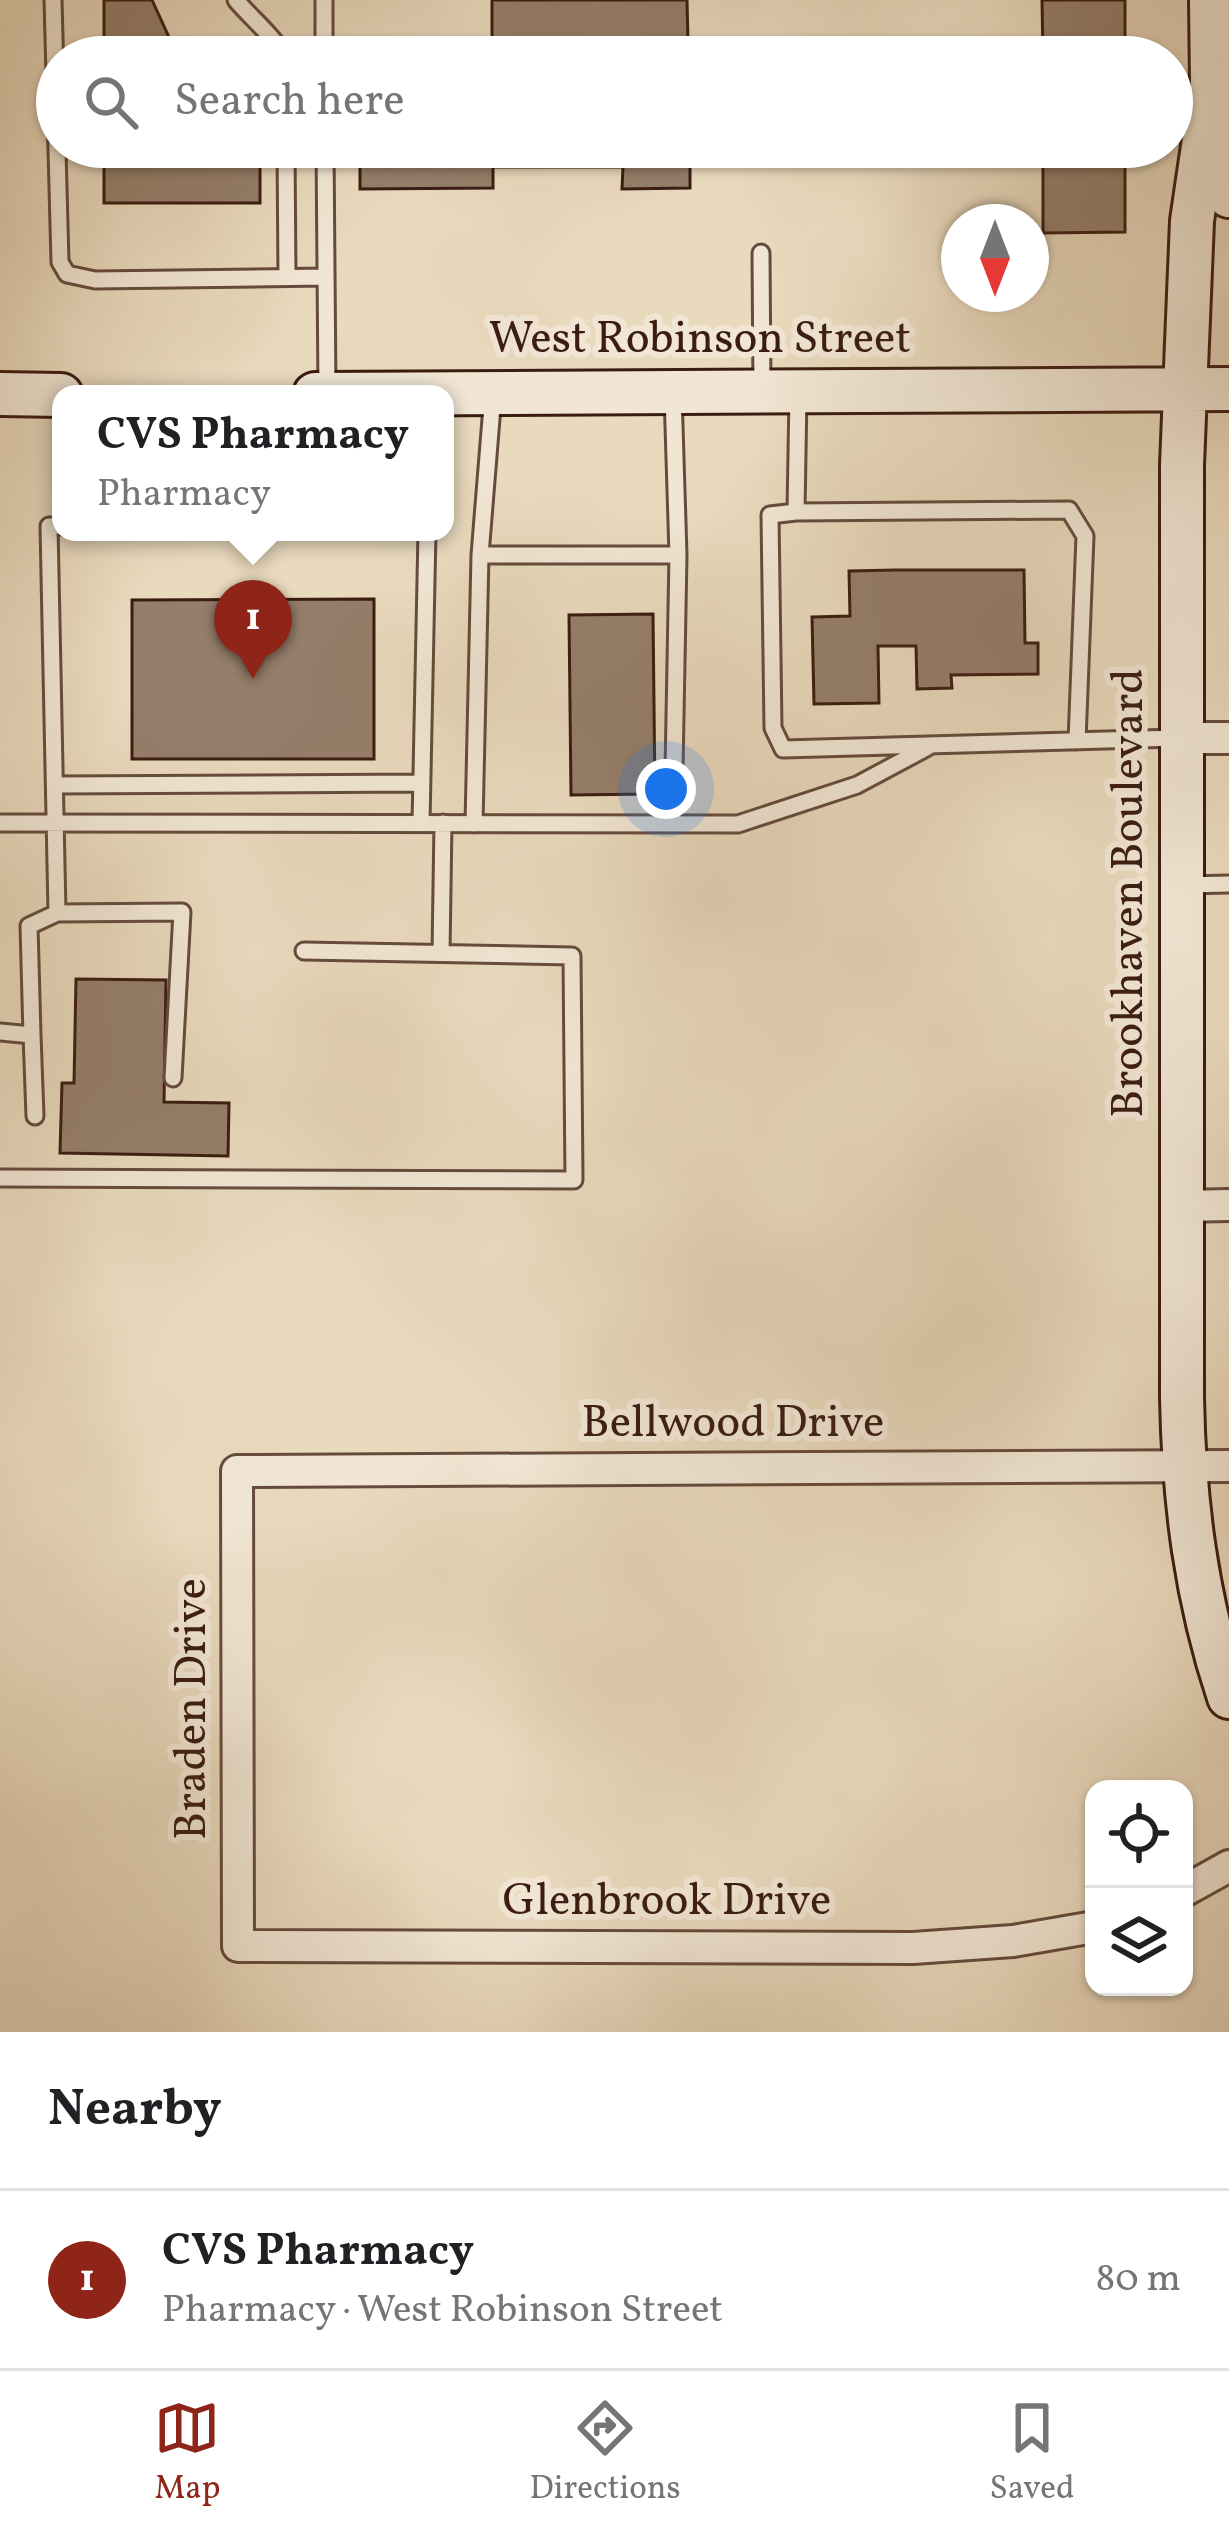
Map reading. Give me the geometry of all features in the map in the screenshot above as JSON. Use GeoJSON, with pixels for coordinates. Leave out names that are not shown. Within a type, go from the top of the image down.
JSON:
{"type":"FeatureCollection","features":[{"type":"Feature","properties":{"kind":"street","name":"Brookhaven Boulevard"},"geometry":{"type":"LineString","coordinates":[[1211,0],[1229,196]]}},
{"type":"Feature","properties":{"kind":"street","name":"Brookhaven Boulevard"},"geometry":{"type":"LineString","coordinates":[[1221,85],[1192,221],[1184,390],[1181,1206],[1184,1468],[1194,1564],[1229,1697]]}},
{"type":"Feature","properties":{"kind":"street","name":"West Robinson Street"},"geometry":{"type":"LineString","coordinates":[[454,392],[1229,389]]}},
{"type":"Feature","properties":{"kind":"street"},"geometry":{"type":"LineString","coordinates":[[0,394],[52,394]]}},
{"type":"Feature","properties":{"kind":"street"},"geometry":{"type":"LineString","coordinates":[[1180,738],[1229,738]]}},
{"type":"Feature","properties":{"kind":"street"},"geometry":{"type":"LineString","coordinates":[[1181,1206],[1229,1205]]}},
{"type":"Feature","properties":{"kind":"street","name":"Bellwood Drive"},"geometry":{"type":"LineString","coordinates":[[237,1471],[1229,1466]]}},
{"type":"Feature","properties":{"kind":"street","name":"Braden Drive"},"geometry":{"type":"LineString","coordinates":[[237,1471],[238,1946]]}},
{"type":"Feature","properties":{"kind":"street"},"geometry":{"type":"LineString","coordinates":[[1189,1888],[1229,1866]]}},
{"type":"Feature","properties":{"kind":"street","name":"Glenbrook Drive"},"geometry":{"type":"LineString","coordinates":[[238,1946],[913,1948],[1013,1941],[1085,1929]]}},
{"type":"Feature","properties":{"kind":"lane"},"geometry":{"type":"LineString","coordinates":[[53,0],[54,36]]}},
{"type":"Feature","properties":{"kind":"lane"},"geometry":{"type":"LineString","coordinates":[[236,0],[268,36]]}},
{"type":"Feature","properties":{"kind":"lane"},"geometry":{"type":"LineString","coordinates":[[324,0],[324,36]]}},
{"type":"Feature","properties":{"kind":"lane"},"geometry":{"type":"LineString","coordinates":[[57,168],[60,262],[67,274],[95,280],[326,277]]}},
{"type":"Feature","properties":{"kind":"lane"},"geometry":{"type":"LineString","coordinates":[[286,168],[286,278]]}},
{"type":"Feature","properties":{"kind":"lane"},"geometry":{"type":"LineString","coordinates":[[325,168],[327,385]]}},
{"type":"Feature","properties":{"kind":"lane"},"geometry":{"type":"LineString","coordinates":[[761,253],[796,512]]}},
{"type":"Feature","properties":{"kind":"lane"},"geometry":{"type":"LineString","coordinates":[[673,390],[678,555],[673,824]]}},
{"type":"Feature","properties":{"kind":"lane"},"geometry":{"type":"LineString","coordinates":[[474,824],[480,555],[493,392]]}},
{"type":"Feature","properties":{"kind":"lane"},"geometry":{"type":"LineString","coordinates":[[1077,741],[1085,536],[1069,510],[770,515],[772,728],[783,749],[933,745],[1077,741],[1180,738]]}},
{"type":"Feature","properties":{"kind":"lane"},"geometry":{"type":"LineString","coordinates":[[52,526],[57,913]]}},
{"type":"Feature","properties":{"kind":"lane"},"geometry":{"type":"LineString","coordinates":[[421,823],[427,541]]}},
{"type":"Feature","properties":{"kind":"lane"},"geometry":{"type":"LineString","coordinates":[[480,555],[678,555]]}},
{"type":"Feature","properties":{"kind":"lane"},"geometry":{"type":"LineString","coordinates":[[0,823],[738,824],[857,785],[933,745]]}},
{"type":"Feature","properties":{"kind":"lane"},"geometry":{"type":"LineString","coordinates":[[55,785],[422,784]]}},
{"type":"Feature","properties":{"kind":"lane"},"geometry":{"type":"LineString","coordinates":[[441,952],[443,823]]}},
{"type":"Feature","properties":{"kind":"lane"},"geometry":{"type":"LineString","coordinates":[[1180,885],[1229,884]]}},
{"type":"Feature","properties":{"kind":"lane"},"geometry":{"type":"LineString","coordinates":[[35,1116],[29,926],[57,913],[182,912],[173,1078]]}},
{"type":"Feature","properties":{"kind":"lane"},"geometry":{"type":"LineString","coordinates":[[0,1178],[574,1180],[572,956],[304,951]]}},
{"type":"Feature","properties":{"kind":"lane"},"geometry":{"type":"LineString","coordinates":[[0,1032],[32,1035]]}},
{"type":"Feature","properties":{"kind":"building"},"geometry":{"type":"Polygon","coordinates":[[[104,0],[152,0],[168,36],[104,36],[104,0]]]}},
{"type":"Feature","properties":{"kind":"building"},"geometry":{"type":"Polygon","coordinates":[[[492,0],[687,0],[688,36],[492,36],[492,0]]]}},
{"type":"Feature","properties":{"kind":"building"},"geometry":{"type":"Polygon","coordinates":[[[1042,0],[1125,0],[1125,36],[1043,36],[1042,0]]]}},
{"type":"Feature","properties":{"kind":"building"},"geometry":{"type":"Polygon","coordinates":[[[104,168],[260,168],[260,203],[104,203],[104,168]]]}},
{"type":"Feature","properties":{"kind":"building"},"geometry":{"type":"Polygon","coordinates":[[[360,168],[493,168],[493,188],[360,189],[360,168]]]}},
{"type":"Feature","properties":{"kind":"building"},"geometry":{"type":"Polygon","coordinates":[[[623,168],[690,168],[690,188],[622,189],[623,168]]]}},
{"type":"Feature","properties":{"kind":"building"},"geometry":{"type":"Polygon","coordinates":[[[1043,168],[1125,168],[1125,232],[1049,233],[1043,168]]]}},
{"type":"Feature","properties":{"kind":"building"},"geometry":{"type":"Polygon","coordinates":[[[1024,570],[1025,643],[1038,643],[1038,674],[951,675],[952,688],[917,689],[916,646],[878,646],[879,703],[814,704],[812,617],[850,616],[849,571],[1024,570]]]}},
{"type":"Feature","properties":{"kind":"building"},"geometry":{"type":"Polygon","coordinates":[[[374,599],[374,759],[132,759],[132,600],[374,599]]]}},
{"type":"Feature","properties":{"kind":"building"},"geometry":{"type":"Polygon","coordinates":[[[653,614],[655,794],[571,795],[569,615],[653,614]]]}},
{"type":"Feature","properties":{"kind":"building"},"geometry":{"type":"Polygon","coordinates":[[[76,979],[166,980],[164,1102],[229,1103],[228,1156],[60,1153],[62,1083],[74,1083],[76,979]]]}},
{"type":"Feature","properties":{"kind":"place","name":"CVS Pharmacy"},"geometry":{"type":"Point","coordinates":[253,679]}}]}
